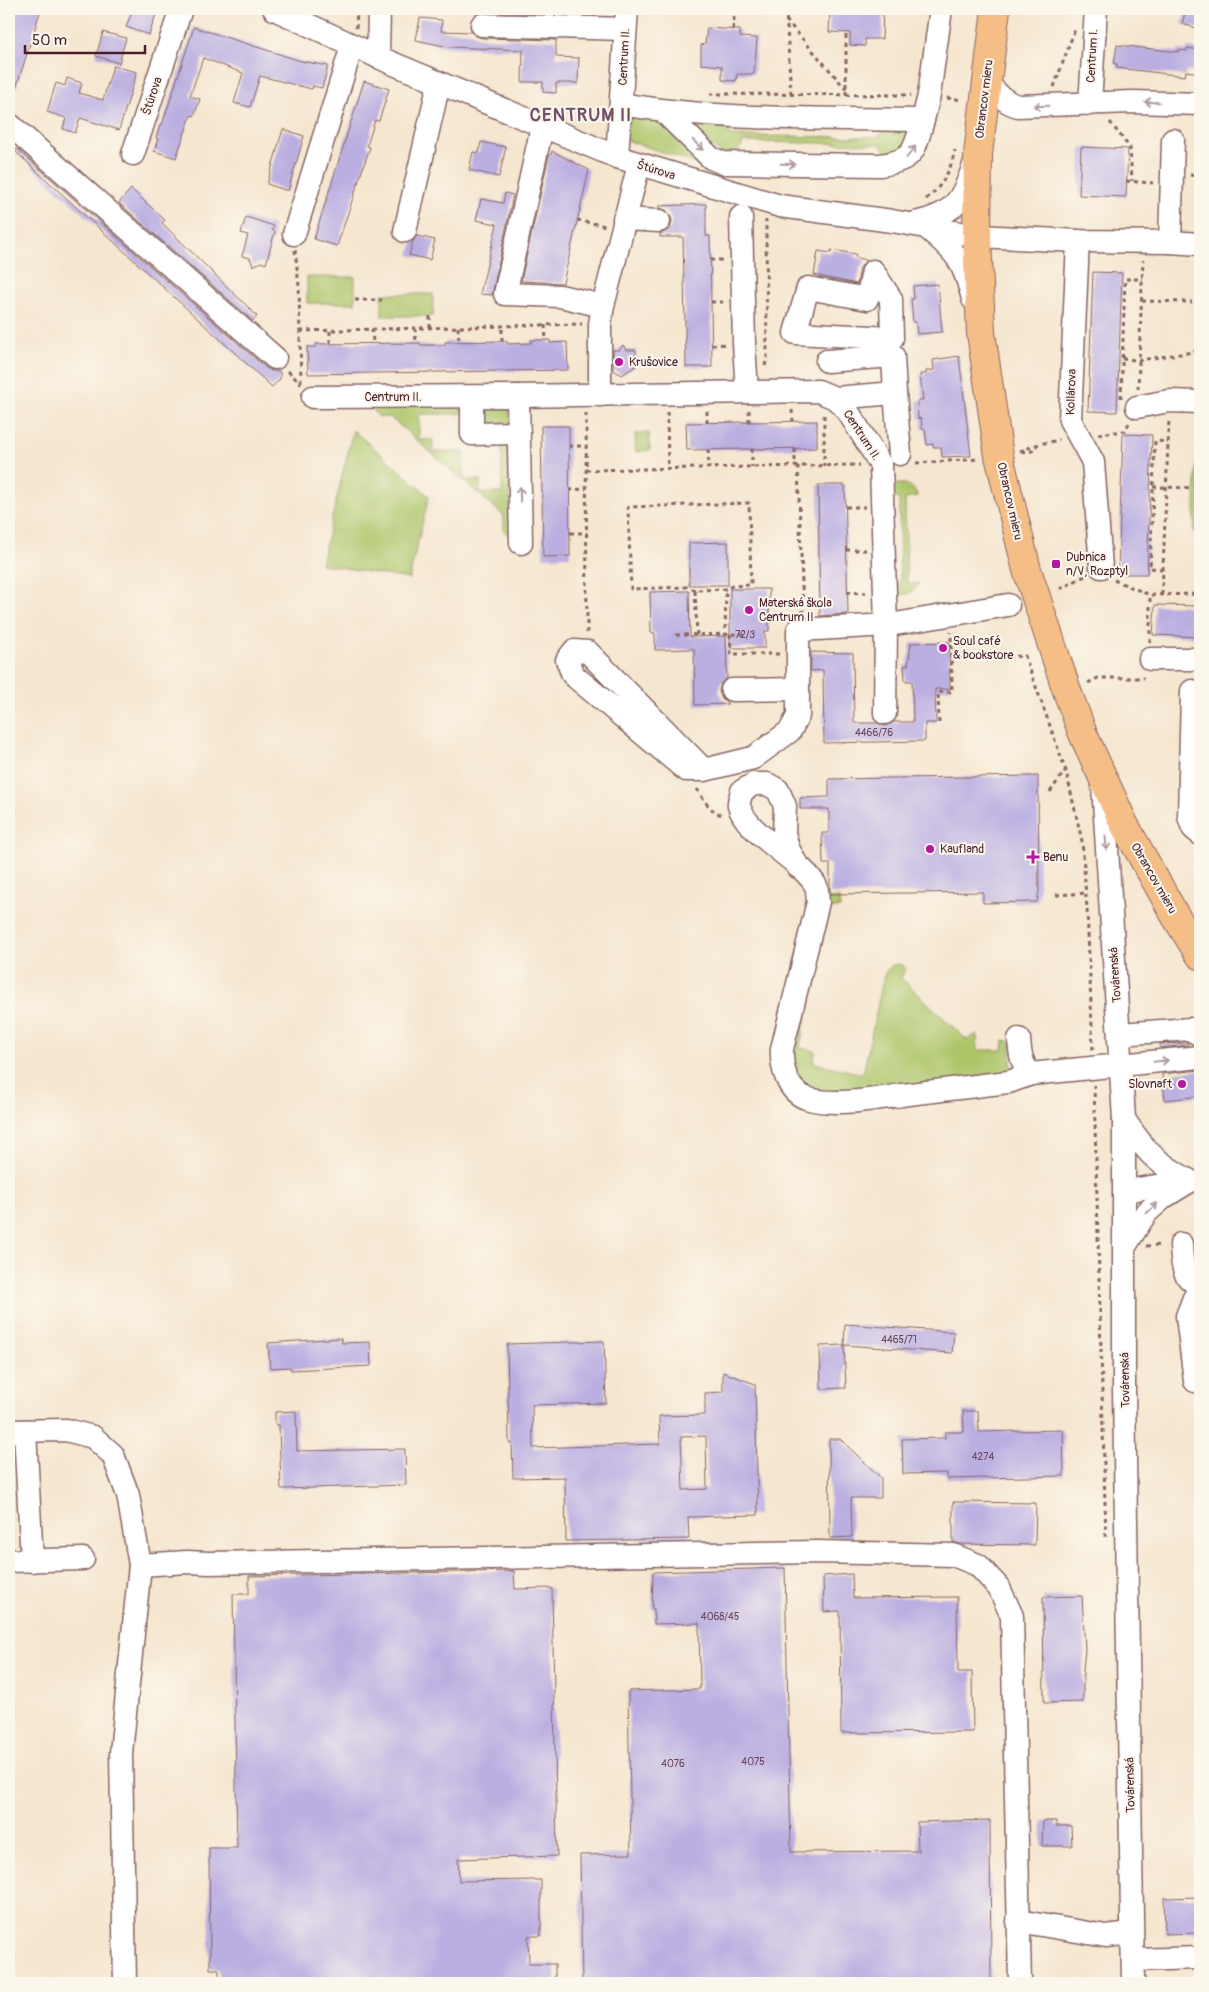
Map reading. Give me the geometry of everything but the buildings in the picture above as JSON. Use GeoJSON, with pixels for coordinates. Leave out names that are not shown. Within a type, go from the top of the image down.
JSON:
{"type":"FeatureCollection","features":[{"type":"Feature","properties":{"kind":"main road","name":"Obrancov mieru"},"geometry":{"type":"LineString","coordinates":[[996,9],[978,154],[977,236],[981,333],[999,456],[1022,551],[1066,691],[1082,734],[1124,824],[1200,955]]}},
{"type":"Feature","properties":{"kind":"street","name":"Štúrova"},"geometry":{"type":"LineString","coordinates":[[133,154],[181,9]]}},
{"type":"Feature","properties":{"kind":"street","name":"Štúrova"},"geometry":{"type":"LineString","coordinates":[[274,9],[352,46],[617,157],[780,206],[977,236]]}},
{"type":"Feature","properties":{"kind":"street"},"geometry":{"type":"LineString","coordinates":[[378,57],[379,9]]}},
{"type":"Feature","properties":{"kind":"street"},"geometry":{"type":"LineString","coordinates":[[663,111],[711,158],[723,163],[880,165],[898,162],[906,158],[915,148],[923,120],[941,9]]}},
{"type":"Feature","properties":{"kind":"street","name":"Centrum I."},"geometry":{"type":"LineString","coordinates":[[1093,104],[1096,9]]}},
{"type":"Feature","properties":{"kind":"street"},"geometry":{"type":"LineString","coordinates":[[482,25],[626,19]]}},
{"type":"Feature","properties":{"kind":"street","name":"Centrum II."},"geometry":{"type":"LineString","coordinates":[[617,157],[626,19]]}},
{"type":"Feature","properties":{"kind":"street"},"geometry":{"type":"LineString","coordinates":[[294,234],[352,46]]}},
{"type":"Feature","properties":{"kind":"street"},"geometry":{"type":"LineString","coordinates":[[986,81],[998,96],[1008,104],[1018,106],[1133,102],[1200,104]]}},
{"type":"Feature","properties":{"kind":"street"},"geometry":{"type":"LineString","coordinates":[[406,231],[439,83]]}},
{"type":"Feature","properties":{"kind":"street"},"geometry":{"type":"LineString","coordinates":[[621,104],[663,111],[792,118],[923,120]]}},
{"type":"Feature","properties":{"kind":"street"},"geometry":{"type":"LineString","coordinates":[[9,124],[275,358]]}},
{"type":"Feature","properties":{"kind":"street"},"geometry":{"type":"LineString","coordinates":[[542,127],[505,294],[560,296],[602,315]]}},
{"type":"Feature","properties":{"kind":"street"},"geometry":{"type":"LineString","coordinates":[[1170,242],[1173,140]]}},
{"type":"Feature","properties":{"kind":"street"},"geometry":{"type":"LineString","coordinates":[[917,226],[934,219],[957,204],[969,182],[978,154]]}},
{"type":"Feature","properties":{"kind":"street"},"geometry":{"type":"LineString","coordinates":[[600,395],[602,315],[616,223],[639,164]]}},
{"type":"Feature","properties":{"kind":"street"},"geometry":{"type":"LineString","coordinates":[[741,217],[747,392]]}},
{"type":"Feature","properties":{"kind":"street"},"geometry":{"type":"LineString","coordinates":[[616,223],[659,221]]}},
{"type":"Feature","properties":{"kind":"street"},"geometry":{"type":"LineString","coordinates":[[917,226],[946,243],[960,259],[968,277],[981,333]]}},
{"type":"Feature","properties":{"kind":"street"},"geometry":{"type":"LineString","coordinates":[[977,236],[1200,244]]}},
{"type":"Feature","properties":{"kind":"street","name":"Kollárova"},"geometry":{"type":"LineString","coordinates":[[1078,241],[1070,420],[1094,462],[1101,567]]}},
{"type":"Feature","properties":{"kind":"street"},"geometry":{"type":"LineString","coordinates":[[873,271],[891,299],[892,338],[795,334],[808,288],[867,299],[873,271]]}},
{"type":"Feature","properties":{"kind":"street"},"geometry":{"type":"LineString","coordinates":[[827,361],[892,356],[895,393],[891,459]]}},
{"type":"Feature","properties":{"kind":"street","name":"Centrum II."},"geometry":{"type":"LineString","coordinates":[[313,397],[472,397],[818,391],[830,406],[847,410],[891,459],[885,713]]}},
{"type":"Feature","properties":{"kind":"street"},"geometry":{"type":"LineString","coordinates":[[830,406],[895,393]]}},
{"type":"Feature","properties":{"kind":"street"},"geometry":{"type":"LineString","coordinates":[[518,396],[521,543]]}},
{"type":"Feature","properties":{"kind":"street"},"geometry":{"type":"LineString","coordinates":[[472,397],[472,434],[519,433]]}},
{"type":"Feature","properties":{"kind":"street"},"geometry":{"type":"LineString","coordinates":[[1137,407],[1170,401],[1200,402]]}},
{"type":"Feature","properties":{"kind":"street"},"geometry":{"type":"LineString","coordinates":[[694,769],[588,652],[574,651],[567,660],[573,675],[694,769],[753,758],[790,731],[798,716],[798,630],[886,626],[1008,605]]}},
{"type":"Feature","properties":{"kind":"street"},"geometry":{"type":"LineString","coordinates":[[1150,659],[1200,659]]}},
{"type":"Feature","properties":{"kind":"street"},"geometry":{"type":"LineString","coordinates":[[732,690],[798,689]]}},
{"type":"Feature","properties":{"kind":"street"},"geometry":{"type":"LineString","coordinates":[[1192,691],[1189,817],[1193,828],[1200,834]]}},
{"type":"Feature","properties":{"kind":"street","name":"Továrenská"},"geometry":{"type":"LineString","coordinates":[[1102,777],[1124,1119],[1125,1191],[1114,1246],[1125,1419],[1133,1983]]}},
{"type":"Feature","properties":{"kind":"street"},"geometry":{"type":"LineString","coordinates":[[798,868],[788,848],[784,833],[785,806],[778,790],[766,784],[754,784],[742,791],[738,804],[744,818],[798,868],[809,877],[816,888],[818,902],[782,1050],[781,1062],[785,1075],[799,1093],[805,1097],[820,1101],[865,1100],[1009,1082],[1030,1074],[1093,1069],[1120,1049],[1190,1029],[1200,1036]]}},
{"type":"Feature","properties":{"kind":"street"},"geometry":{"type":"LineString","coordinates":[[1019,1039],[1020,1057],[1030,1074]]}},
{"type":"Feature","properties":{"kind":"street"},"geometry":{"type":"LineString","coordinates":[[1120,1049],[1200,1041]]}},
{"type":"Feature","properties":{"kind":"street"},"geometry":{"type":"LineString","coordinates":[[1120,1049],[1200,1057]]}},
{"type":"Feature","properties":{"kind":"street"},"geometry":{"type":"LineString","coordinates":[[1124,1119],[1143,1148],[1166,1167],[1195,1180]]}},
{"type":"Feature","properties":{"kind":"street"},"geometry":{"type":"LineString","coordinates":[[1125,1191],[1195,1180]]}},
{"type":"Feature","properties":{"kind":"street"},"geometry":{"type":"LineString","coordinates":[[1114,1246],[1164,1197],[1195,1180]]}},
{"type":"Feature","properties":{"kind":"street"},"geometry":{"type":"LineString","coordinates":[[1181,1244],[1195,1380]]}},
{"type":"Feature","properties":{"kind":"street"},"geometry":{"type":"LineString","coordinates":[[1183,1269],[1188,1278],[1200,1284]]}},
{"type":"Feature","properties":{"kind":"street"},"geometry":{"type":"LineString","coordinates":[[1187,1316],[1194,1298],[1200,1292]]}},
{"type":"Feature","properties":{"kind":"street"},"geometry":{"type":"LineString","coordinates":[[32,1561],[17,1431],[66,1430],[93,1438],[113,1455],[128,1495],[140,1565],[121,1753],[125,1983]]}},
{"type":"Feature","properties":{"kind":"street"},"geometry":{"type":"LineString","coordinates":[[140,1565],[187,1562],[817,1552],[953,1554],[978,1565],[999,1588],[1012,1616],[1020,1983]]}},
{"type":"Feature","properties":{"kind":"street"},"geometry":{"type":"LineString","coordinates":[[9,1561],[83,1559]]}},
{"type":"Feature","properties":{"kind":"street"},"geometry":{"type":"LineString","coordinates":[[1018,1921],[1106,1936],[1132,1933]]}},
{"type":"Feature","properties":{"kind":"street"},"geometry":{"type":"LineString","coordinates":[[1133,1960],[1200,1958]]}},
{"type":"Feature","properties":{"kind":"path"},"geometry":{"type":"LineString","coordinates":[[733,29],[734,9]]}},
{"type":"Feature","properties":{"kind":"path"},"geometry":{"type":"LineString","coordinates":[[786,9],[792,118]]}},
{"type":"Feature","properties":{"kind":"path"},"geometry":{"type":"LineString","coordinates":[[786,20],[846,90]]}},
{"type":"Feature","properties":{"kind":"path"},"geometry":{"type":"LineString","coordinates":[[1047,106],[1075,28]]}},
{"type":"Feature","properties":{"kind":"path"},"geometry":{"type":"LineString","coordinates":[[846,35],[846,95]]}},
{"type":"Feature","properties":{"kind":"path"},"geometry":{"type":"LineString","coordinates":[[701,94],[928,95],[963,100]]}},
{"type":"Feature","properties":{"kind":"path"},"geometry":{"type":"LineString","coordinates":[[1093,104],[1130,148],[1132,182]]}},
{"type":"Feature","properties":{"kind":"path"},"geometry":{"type":"LineString","coordinates":[[1126,181],[1171,184]]}},
{"type":"Feature","properties":{"kind":"path"},"geometry":{"type":"LineString","coordinates":[[765,367],[767,358],[766,202]]}},
{"type":"Feature","properties":{"kind":"path"},"geometry":{"type":"LineString","coordinates":[[577,220],[616,223]]}},
{"type":"Feature","properties":{"kind":"path"},"geometry":{"type":"LineString","coordinates":[[294,234],[299,286],[301,384],[313,397]]}},
{"type":"Feature","properties":{"kind":"path"},"geometry":{"type":"LineString","coordinates":[[1078,436],[1125,431],[1137,407],[1143,242]]}},
{"type":"Feature","properties":{"kind":"path"},"geometry":{"type":"LineString","coordinates":[[1137,407],[1120,406],[1125,279],[1143,279]]}},
{"type":"Feature","properties":{"kind":"path"},"geometry":{"type":"LineString","coordinates":[[355,300],[382,300]]}},
{"type":"Feature","properties":{"kind":"path"},"geometry":{"type":"LineString","coordinates":[[1142,301],[1192,302]]}},
{"type":"Feature","properties":{"kind":"path"},"geometry":{"type":"LineString","coordinates":[[300,331],[545,325],[602,315]]}},
{"type":"Feature","properties":{"kind":"path"},"geometry":{"type":"LineString","coordinates":[[430,316],[430,328]]}},
{"type":"Feature","properties":{"kind":"path"},"geometry":{"type":"LineString","coordinates":[[545,325],[546,340]]}},
{"type":"Feature","properties":{"kind":"path"},"geometry":{"type":"LineString","coordinates":[[502,326],[502,341]]}},
{"type":"Feature","properties":{"kind":"path"},"geometry":{"type":"LineString","coordinates":[[458,327],[459,342]]}},
{"type":"Feature","properties":{"kind":"path"},"geometry":{"type":"LineString","coordinates":[[415,328],[416,343]]}},
{"type":"Feature","properties":{"kind":"path"},"geometry":{"type":"LineString","coordinates":[[372,330],[372,343]]}},
{"type":"Feature","properties":{"kind":"path"},"geometry":{"type":"LineString","coordinates":[[330,331],[330,344]]}},
{"type":"Feature","properties":{"kind":"path"},"geometry":{"type":"LineString","coordinates":[[1122,359],[1140,360],[1200,351]]}},
{"type":"Feature","properties":{"kind":"path"},"geometry":{"type":"LineString","coordinates":[[666,394],[668,468]]}},
{"type":"Feature","properties":{"kind":"path"},"geometry":{"type":"LineString","coordinates":[[1162,594],[1170,401]]}},
{"type":"Feature","properties":{"kind":"path"},"geometry":{"type":"LineString","coordinates":[[824,466],[830,406]]}},
{"type":"Feature","properties":{"kind":"path"},"geometry":{"type":"LineString","coordinates":[[1163,569],[1150,568],[1153,487],[1155,441],[1168,442]]}},
{"type":"Feature","properties":{"kind":"path"},"geometry":{"type":"LineString","coordinates":[[1039,444],[1032,451],[1018,452],[1024,450],[1039,444]]}},
{"type":"Feature","properties":{"kind":"path"},"geometry":{"type":"LineString","coordinates":[[569,446],[586,446]]}},
{"type":"Feature","properties":{"kind":"path"},"geometry":{"type":"LineString","coordinates":[[752,449],[752,467]]}},
{"type":"Feature","properties":{"kind":"path"},"geometry":{"type":"LineString","coordinates":[[795,449],[804,630]]}},
{"type":"Feature","properties":{"kind":"path"},"geometry":{"type":"LineString","coordinates":[[708,450],[709,468]]}},
{"type":"Feature","properties":{"kind":"path"},"geometry":{"type":"LineString","coordinates":[[586,470],[824,466],[891,459],[981,459]]}},
{"type":"Feature","properties":{"kind":"path"},"geometry":{"type":"LineString","coordinates":[[1153,487],[1196,488]]}},
{"type":"Feature","properties":{"kind":"path"},"geometry":{"type":"LineString","coordinates":[[570,490],[586,489]]}},
{"type":"Feature","properties":{"kind":"path"},"geometry":{"type":"LineString","coordinates":[[748,503],[751,585],[732,586],[726,589],[695,590],[686,586],[632,589],[628,507],[748,503]]}},
{"type":"Feature","properties":{"kind":"path"},"geometry":{"type":"LineString","coordinates":[[570,533],[587,533]]}},
{"type":"Feature","properties":{"kind":"path"},"geometry":{"type":"LineString","coordinates":[[1101,567],[1113,580],[1150,595],[1200,594]]}},
{"type":"Feature","properties":{"kind":"path"},"geometry":{"type":"LineString","coordinates":[[1060,589],[1076,582]]}},
{"type":"Feature","properties":{"kind":"path"},"geometry":{"type":"LineString","coordinates":[[726,589],[731,654],[797,653]]}},
{"type":"Feature","properties":{"kind":"path"},"geometry":{"type":"LineString","coordinates":[[695,590],[697,635]]}},
{"type":"Feature","properties":{"kind":"path"},"geometry":{"type":"LineString","coordinates":[[1150,595],[1150,659]]}},
{"type":"Feature","properties":{"kind":"path"},"geometry":{"type":"LineString","coordinates":[[939,723],[938,692],[952,692],[950,614]]}},
{"type":"Feature","properties":{"kind":"path"},"geometry":{"type":"LineString","coordinates":[[676,635],[745,634]]}},
{"type":"Feature","properties":{"kind":"path"},"geometry":{"type":"LineString","coordinates":[[952,658],[1025,656],[1066,770],[1082,842],[1086,893],[1093,1069],[1103,1401]]}},
{"type":"Feature","properties":{"kind":"path"},"geometry":{"type":"LineString","coordinates":[[1088,683],[1098,678]]}},
{"type":"Feature","properties":{"kind":"path"},"geometry":{"type":"LineString","coordinates":[[694,769],[705,803],[719,814],[744,818]]}},
{"type":"Feature","properties":{"kind":"path"},"geometry":{"type":"LineString","coordinates":[[1050,792],[1066,770]]}},
{"type":"Feature","properties":{"kind":"path"},"geometry":{"type":"LineString","coordinates":[[1056,895],[1086,893]]}},
{"type":"Feature","properties":{"kind":"path"},"geometry":{"type":"LineString","coordinates":[[1098,1248],[1114,1246]]}},
{"type":"Feature","properties":{"kind":"green space"},"geometry":{"type":"Polygon","coordinates":[[[636,116],[652,117],[710,168],[623,139],[628,121],[636,116]]]}},
{"type":"Feature","properties":{"kind":"green space"},"geometry":{"type":"Polygon","coordinates":[[[700,123],[724,126],[730,136],[879,137],[885,129],[904,129],[908,135],[907,148],[887,153],[879,144],[743,142],[740,149],[735,153],[721,154],[693,130],[695,125],[700,123]]]}},
{"type":"Feature","properties":{"kind":"green space"},"geometry":{"type":"Polygon","coordinates":[[[307,277],[355,277],[355,303],[307,303],[307,277]]]}},
{"type":"Feature","properties":{"kind":"green space"},"geometry":{"type":"Polygon","coordinates":[[[382,294],[433,294],[433,316],[382,316],[382,294]]]}},
{"type":"Feature","properties":{"kind":"green space"},"geometry":{"type":"Polygon","coordinates":[[[460,404],[462,413],[460,414],[419,414],[419,440],[433,440],[433,452],[464,452],[464,480],[480,480],[480,493],[502,493],[502,445],[508,441],[511,535],[504,531],[504,516],[390,417],[380,417],[374,410],[377,407],[460,404]]]}},
{"type":"Feature","properties":{"kind":"green space"},"geometry":{"type":"Polygon","coordinates":[[[508,405],[512,422],[480,423],[483,406],[508,405]]]}},
{"type":"Feature","properties":{"kind":"green space"},"geometry":{"type":"Polygon","coordinates":[[[353,430],[429,496],[409,579],[321,564],[353,430]]]}},
{"type":"Feature","properties":{"kind":"green space"},"geometry":{"type":"Polygon","coordinates":[[[649,433],[650,450],[636,452],[635,434],[649,433]]]}},
{"type":"Feature","properties":{"kind":"green space"},"geometry":{"type":"Polygon","coordinates":[[[1197,452],[1200,452],[1200,532],[1194,532],[1197,452]]]}},
{"type":"Feature","properties":{"kind":"green space"},"geometry":{"type":"Polygon","coordinates":[[[898,484],[910,486],[918,496],[905,499],[907,583],[919,584],[908,594],[896,593],[888,586],[900,583],[899,499],[887,496],[893,487],[898,484]]]}},
{"type":"Feature","properties":{"kind":"green space"},"geometry":{"type":"Polygon","coordinates":[[[839,898],[840,908],[828,908],[800,1046],[801,1048],[815,1051],[814,1063],[863,1074],[884,975],[890,966],[899,964],[906,968],[901,978],[967,1040],[977,1034],[978,1050],[1003,1050],[1004,1040],[1009,1041],[1011,1043],[1011,1072],[868,1094],[827,1092],[806,1087],[794,1073],[791,1054],[827,899],[839,898]]]}},
{"type":"Feature","properties":{"kind":"place","name":"Krušovice"},"geometry":{"type":"Point","coordinates":[619,362]}},
{"type":"Feature","properties":{"kind":"place","name":"Dubnica n/V, Rozptyl"},"geometry":{"type":"Point","coordinates":[1056,564]}},
{"type":"Feature","properties":{"kind":"place","name":"Materská škola Centrum II"},"geometry":{"type":"Point","coordinates":[749,610]}},
{"type":"Feature","properties":{"kind":"place","name":"Soul café & bookstore"},"geometry":{"type":"Point","coordinates":[943,648]}},
{"type":"Feature","properties":{"kind":"place","name":"Kaufland"},"geometry":{"type":"Point","coordinates":[930,849]}},
{"type":"Feature","properties":{"kind":"place","name":"Benu"},"geometry":{"type":"Point","coordinates":[1033,857]}},
{"type":"Feature","properties":{"kind":"place","name":"Slovnaft"},"geometry":{"type":"Point","coordinates":[1182,1084]}},
{"type":"Feature","properties":{"kind":"district","name":"CENTRUM II"},"geometry":{"type":"Point","coordinates":[581,115]}}]}
